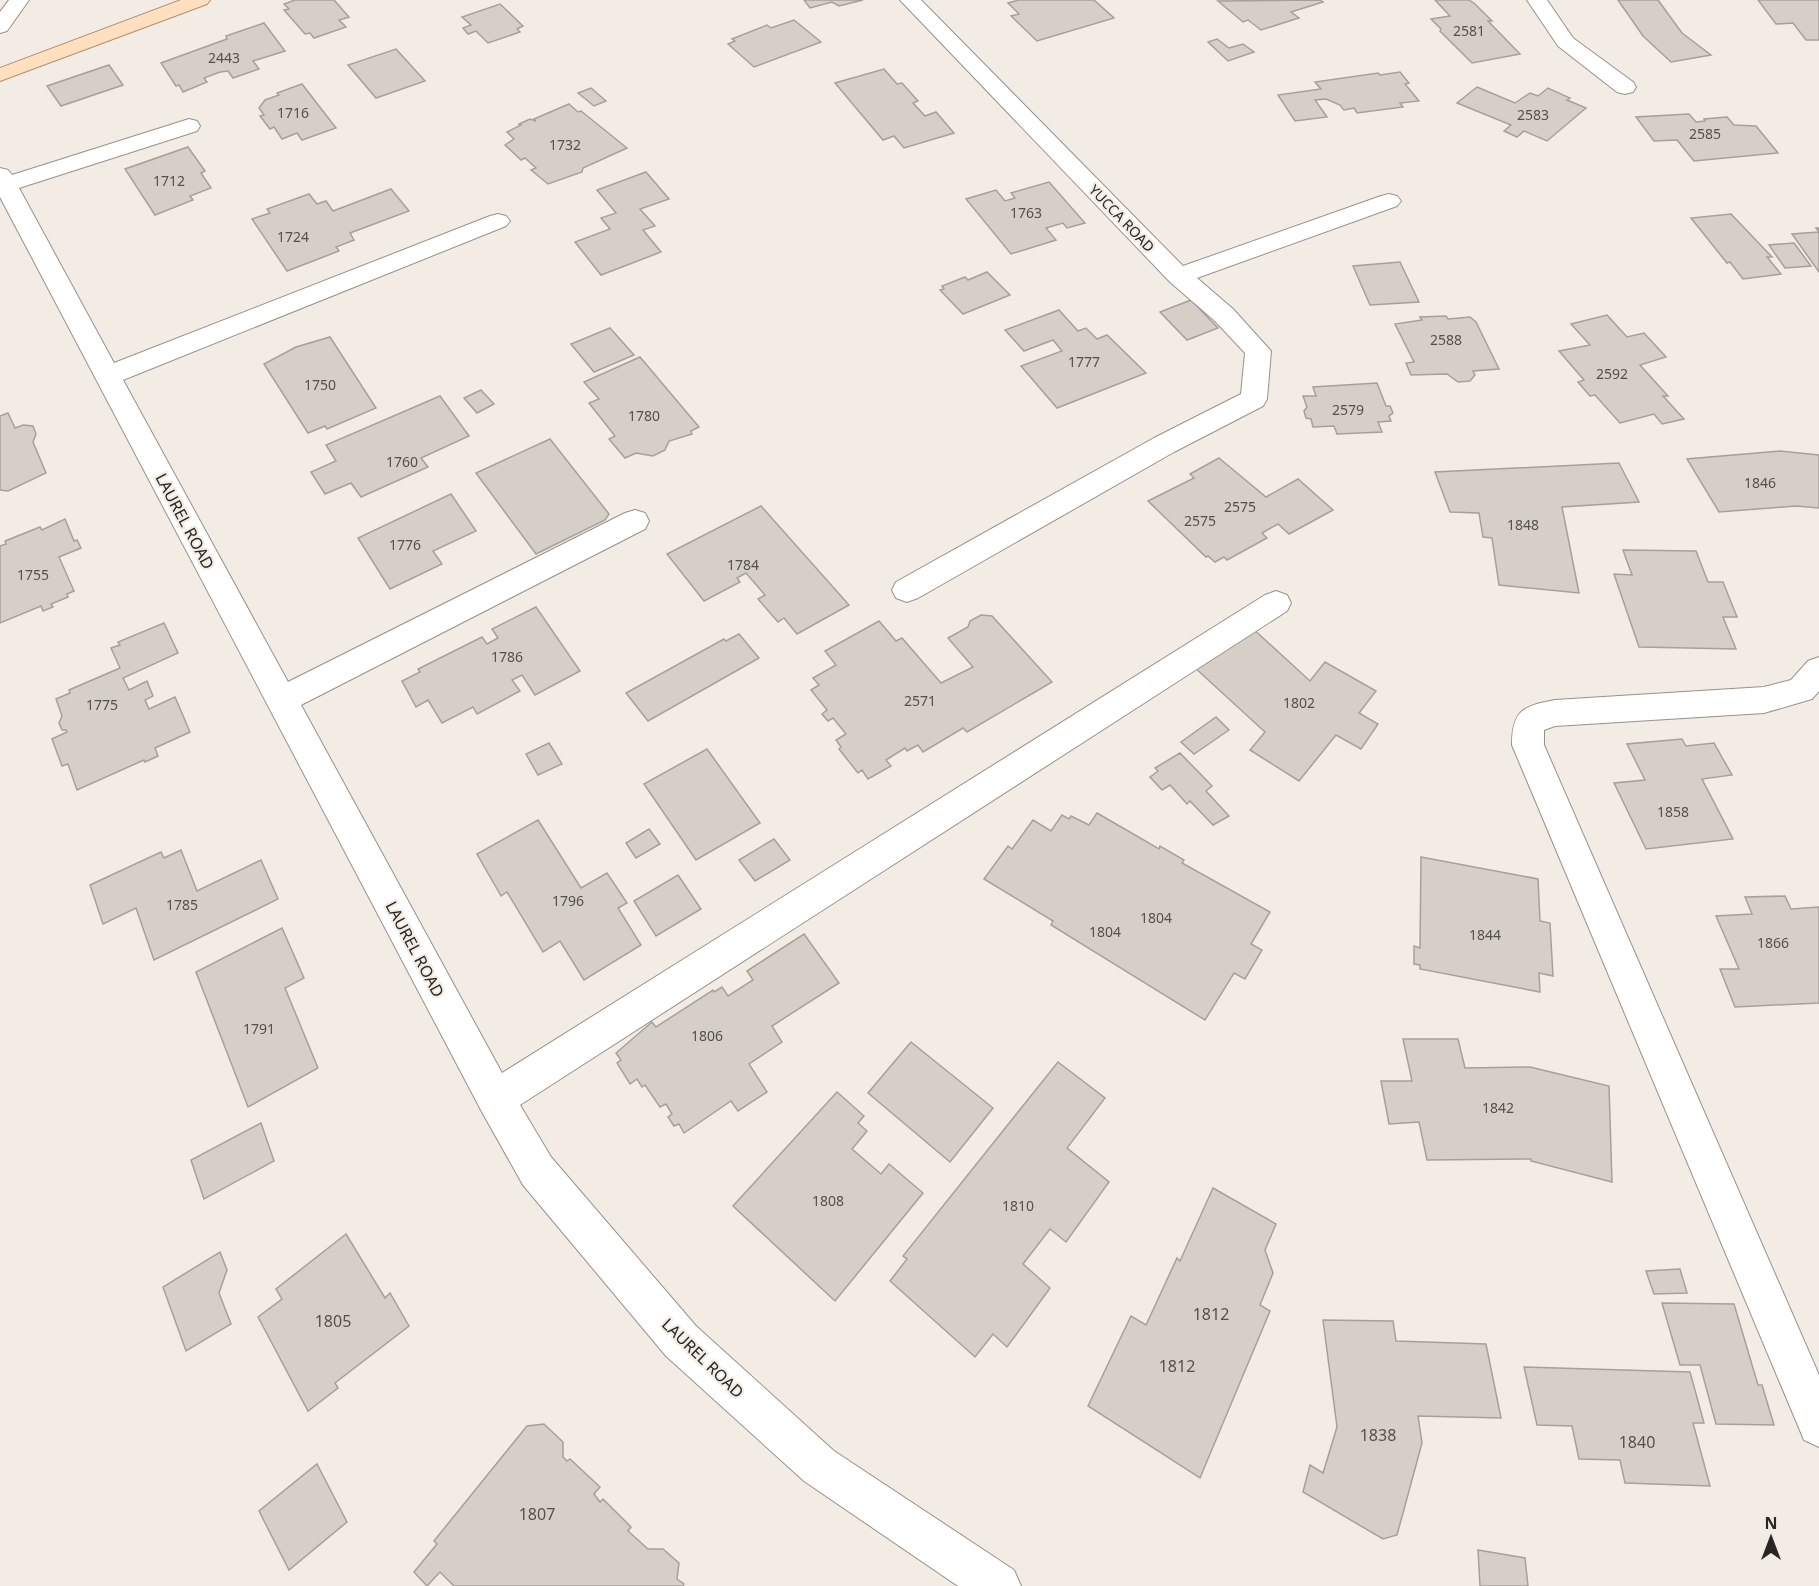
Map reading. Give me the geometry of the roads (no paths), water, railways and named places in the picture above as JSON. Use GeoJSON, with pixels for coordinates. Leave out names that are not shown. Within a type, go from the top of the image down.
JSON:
{"type":"FeatureCollection","features":[{"type":"Feature","properties":{"kind":"main road"},"geometry":{"type":"LineString","coordinates":[[0,75],[200,0]]}},
{"type":"Feature","properties":{"kind":"street"},"geometry":{"type":"LineString","coordinates":[[0,27],[19,0]]}},
{"type":"Feature","properties":{"kind":"street","name":"YUCCA ROAD"},"geometry":{"type":"LineString","coordinates":[[907,590],[1164,446],[1254,399],[1258,351],[1224,315],[1179,276],[910,0]]}},
{"type":"Feature","properties":{"kind":"street"},"geometry":{"type":"LineString","coordinates":[[1537,0],[1565,42],[1625,87]]}},
{"type":"Feature","properties":{"kind":"street"},"geometry":{"type":"LineString","coordinates":[[3,180],[189,126]]}},
{"type":"Feature","properties":{"kind":"street","name":"LAUREL ROAD"},"geometry":{"type":"LineString","coordinates":[[3,180],[495,1099],[537,1171],[681,1341],[819,1466],[998,1586]]}},
{"type":"Feature","properties":{"kind":"street"},"geometry":{"type":"LineString","coordinates":[[1179,276],[1389,201]]}},
{"type":"Feature","properties":{"kind":"street"},"geometry":{"type":"LineString","coordinates":[[108,376],[498,221]]}},
{"type":"Feature","properties":{"kind":"street"},"geometry":{"type":"LineString","coordinates":[[281,700],[635,521]]}},
{"type":"Feature","properties":{"kind":"street"},"geometry":{"type":"LineString","coordinates":[[495,1099],[1276,603]]}},
{"type":"Feature","properties":{"kind":"street"},"geometry":{"type":"LineString","coordinates":[[1819,670],[1801,690],[1764,700],[1555,713],[1536,717],[1527,726],[1528,745],[1819,1425]]}}]}
